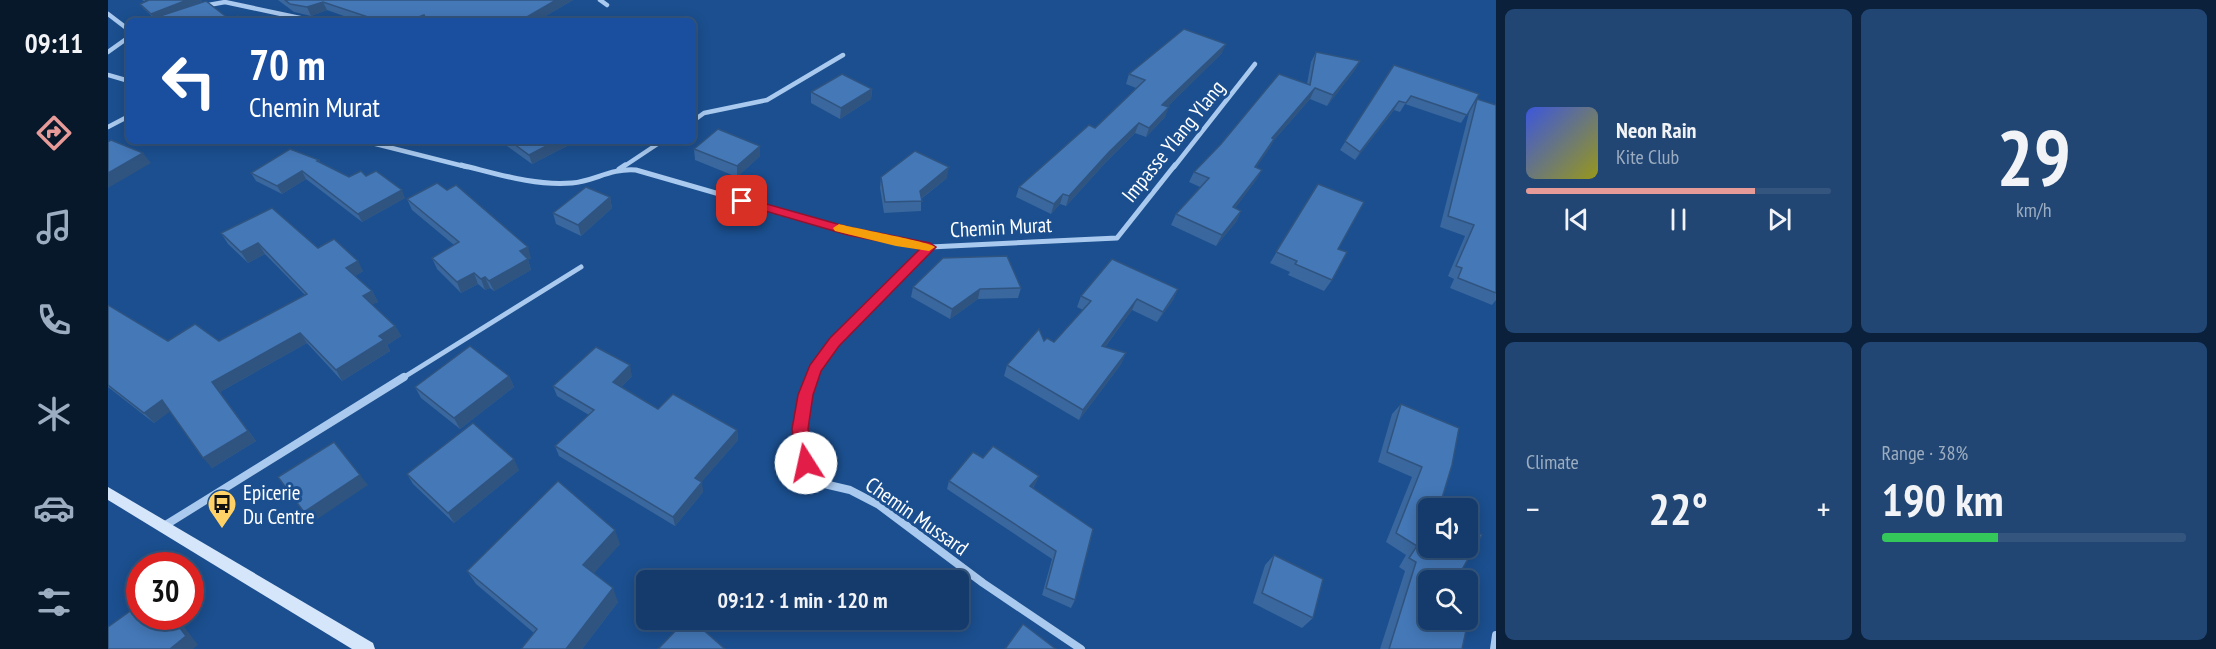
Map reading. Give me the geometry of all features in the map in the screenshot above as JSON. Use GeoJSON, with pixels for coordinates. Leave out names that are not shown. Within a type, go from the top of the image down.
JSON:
{"type":"FeatureCollection","features":[{"type":"Feature","properties":{"kind":"street"},"geometry":{"type":"LineString","coordinates":[[600,0],[607,5]]}},
{"type":"Feature","properties":{"kind":"street"},"geometry":{"type":"LineString","coordinates":[[198,8],[225,2],[300,18]]}},
{"type":"Feature","properties":{"kind":"street"},"geometry":{"type":"LineString","coordinates":[[108,14],[126,28]]}},
{"type":"Feature","properties":{"kind":"street"},"geometry":{"type":"LineString","coordinates":[[108,52],[126,39]]}},
{"type":"Feature","properties":{"kind":"street"},"geometry":{"type":"LineString","coordinates":[[696,119],[704,113],[767,100],[843,55]]}},
{"type":"Feature","properties":{"kind":"street","name":"Impasse Ylang Ylang"},"geometry":{"type":"LineString","coordinates":[[1117,238],[1255,64]]}},
{"type":"Feature","properties":{"kind":"street"},"geometry":{"type":"LineString","coordinates":[[108,75],[126,80]]}},
{"type":"Feature","properties":{"kind":"street"},"geometry":{"type":"LineString","coordinates":[[108,127],[126,118]]}},
{"type":"Feature","properties":{"kind":"street","name":"Chemin Murat"},"geometry":{"type":"LineString","coordinates":[[376,144],[533,183],[574,183],[619,169],[636,170],[848,231],[930,247],[1117,238]]}},
{"type":"Feature","properties":{"kind":"street"},"geometry":{"type":"LineString","coordinates":[[619,169],[657,144]]}},
{"type":"Feature","properties":{"kind":"street","name":"Chemin Mussard"},"geometry":{"type":"LineString","coordinates":[[930,247],[834,342],[815,369],[806,395],[800,429],[806,463],[820,483],[850,490],[879,505],[983,583],[1081,649]]}},
{"type":"Feature","properties":{"kind":"street"},"geometry":{"type":"LineString","coordinates":[[164,527],[581,267]]}},
{"type":"Feature","properties":{"kind":"street"},"geometry":{"type":"LineString","coordinates":[[108,492],[367,649]]}},
{"type":"Feature","properties":{"kind":"street"},"geometry":{"type":"LineString","coordinates":[[1494,649],[1496,635]]}},
{"type":"Feature","properties":{"kind":"building"},"geometry":{"type":"Polygon","coordinates":[[[145,0],[187,0],[151,14],[140,4],[147,1],[145,0]]]}},
{"type":"Feature","properties":{"kind":"building"},"geometry":{"type":"Polygon","coordinates":[[[285,0],[556,0],[525,18],[426,18],[424,15],[416,18],[371,18],[323,2],[307,7],[290,4],[285,0]]]}},
{"type":"Feature","properties":{"kind":"building"},"geometry":{"type":"Polygon","coordinates":[[[206,1],[228,18],[158,18],[206,1]]]}},
{"type":"Feature","properties":{"kind":"building"},"geometry":{"type":"Polygon","coordinates":[[[1184,29],[1226,44],[1162,105],[1169,107],[1149,128],[1139,123],[1069,196],[1063,194],[1054,204],[1019,187],[1089,125],[1095,128],[1145,80],[1129,74],[1184,29]]]}},
{"type":"Feature","properties":{"kind":"building"},"geometry":{"type":"Polygon","coordinates":[[[1316,52],[1360,61],[1333,95],[1315,88],[1272,138],[1274,139],[1255,167],[1262,170],[1233,207],[1241,211],[1222,235],[1176,214],[1209,178],[1194,172],[1221,144],[1279,74],[1310,85],[1316,52]]]}},
{"type":"Feature","properties":{"kind":"building"},"geometry":{"type":"Polygon","coordinates":[[[1394,65],[1479,94],[1467,115],[1411,96],[1406,103],[1399,101],[1360,152],[1345,141],[1394,65]]]}},
{"type":"Feature","properties":{"kind":"building"},"geometry":{"type":"Polygon","coordinates":[[[842,74],[872,89],[841,108],[811,92],[842,74]]]}},
{"type":"Feature","properties":{"kind":"building"},"geometry":{"type":"Polygon","coordinates":[[[1477,99],[1496,105],[1496,293],[1458,278],[1462,268],[1456,266],[1474,225],[1448,216],[1477,99]]]}},
{"type":"Feature","properties":{"kind":"building"},"geometry":{"type":"Polygon","coordinates":[[[718,129],[760,146],[737,166],[694,149],[718,129]]]}},
{"type":"Feature","properties":{"kind":"building"},"geometry":{"type":"Polygon","coordinates":[[[111,140],[143,153],[108,173],[108,142],[111,140]]]}},
{"type":"Feature","properties":{"kind":"building"},"geometry":{"type":"Polygon","coordinates":[[[514,144],[550,144],[529,155],[514,144]]]}},
{"type":"Feature","properties":{"kind":"building"},"geometry":{"type":"Polygon","coordinates":[[[290,149],[319,160],[317,161],[349,177],[361,171],[366,176],[376,171],[402,190],[358,214],[302,171],[277,186],[251,173],[290,149]]]}},
{"type":"Feature","properties":{"kind":"building"},"geometry":{"type":"Polygon","coordinates":[[[915,151],[949,167],[920,191],[922,201],[885,202],[881,177],[915,151]]]}},
{"type":"Feature","properties":{"kind":"building"},"geometry":{"type":"Polygon","coordinates":[[[437,183],[447,190],[456,185],[528,247],[520,251],[528,259],[489,281],[485,277],[481,279],[474,273],[457,282],[432,258],[459,242],[407,199],[437,183]]]}},
{"type":"Feature","properties":{"kind":"building"},"geometry":{"type":"Polygon","coordinates":[[[1318,184],[1364,202],[1338,249],[1347,252],[1332,280],[1295,264],[1297,261],[1276,252],[1318,184]]]}},
{"type":"Feature","properties":{"kind":"building"},"geometry":{"type":"Polygon","coordinates":[[[586,187],[610,197],[578,225],[553,213],[586,187]]]}},
{"type":"Feature","properties":{"kind":"building"},"geometry":{"type":"Polygon","coordinates":[[[272,208],[318,248],[334,239],[358,261],[346,268],[372,291],[363,296],[395,326],[379,336],[384,340],[336,370],[300,333],[212,382],[248,431],[203,458],[162,400],[144,413],[108,385],[108,305],[168,341],[195,324],[219,341],[307,294],[258,243],[241,252],[221,233],[272,208]]]}},
{"type":"Feature","properties":{"kind":"building"},"geometry":{"type":"Polygon","coordinates":[[[1007,256],[1021,288],[980,289],[952,309],[913,287],[943,258],[1007,256]]]}},
{"type":"Feature","properties":{"kind":"building"},"geometry":{"type":"Polygon","coordinates":[[[1112,259],[1178,289],[1163,312],[1137,299],[1102,346],[1126,353],[1083,410],[1007,365],[1039,329],[1044,341],[1047,338],[1054,342],[1091,301],[1081,296],[1112,259]]]}},
{"type":"Feature","properties":{"kind":"building"},"geometry":{"type":"Polygon","coordinates":[[[470,346],[509,376],[454,418],[415,387],[470,346]]]}},
{"type":"Feature","properties":{"kind":"building"},"geometry":{"type":"Polygon","coordinates":[[[596,347],[630,365],[613,382],[658,409],[673,394],[737,430],[695,478],[702,482],[673,517],[555,446],[594,410],[553,386],[596,347]]]}},
{"type":"Feature","properties":{"kind":"building"},"geometry":{"type":"Polygon","coordinates":[[[1401,404],[1459,428],[1452,465],[1442,498],[1418,498],[1418,558],[1469,558],[1462,570],[1418,570],[1418,630],[1466,630],[1462,649],[1389,649],[1416,562],[1409,558],[1417,546],[1396,533],[1422,467],[1387,452],[1401,404]]]}},
{"type":"Feature","properties":{"kind":"building"},"geometry":{"type":"Polygon","coordinates":[[[473,423],[514,459],[448,513],[407,474],[473,423]]]}},
{"type":"Feature","properties":{"kind":"building"},"geometry":{"type":"Polygon","coordinates":[[[334,442],[360,475],[304,512],[278,477],[334,442]]]}},
{"type":"Feature","properties":{"kind":"building"},"geometry":{"type":"Polygon","coordinates":[[[993,446],[1039,476],[1030,486],[1093,529],[1075,600],[1046,588],[1056,551],[949,481],[973,452],[983,458],[993,446]]]}},
{"type":"Feature","properties":{"kind":"building"},"geometry":{"type":"Polygon","coordinates":[[[558,481],[615,530],[583,565],[613,588],[566,649],[521,649],[537,629],[467,571],[558,481]]]}},
{"type":"Feature","properties":{"kind":"building"},"geometry":{"type":"Polygon","coordinates":[[[1274,555],[1323,579],[1313,618],[1262,593],[1274,555]]]}},
{"type":"Feature","properties":{"kind":"building"},"geometry":{"type":"Polygon","coordinates":[[[126,614],[126,630],[182,630],[186,636],[170,649],[108,649],[108,627],[126,614]]]}},
{"type":"Feature","properties":{"kind":"building"},"geometry":{"type":"Polygon","coordinates":[[[1023,624],[1056,649],[1005,649],[1023,624]]]}},
{"type":"Feature","properties":{"kind":"building"},"geometry":{"type":"Polygon","coordinates":[[[676,630],[703,630],[725,649],[658,649],[676,630]]]}},
{"type":"Feature","properties":{"kind":"slow traffic"},"geometry":{"type":"LineString","coordinates":[[839,228],[896,242],[929,247]]}},
{"type":"Feature","properties":{"kind":"place","name":"Epicerie Du Centre"},"geometry":{"type":"Point","coordinates":[222,530]}},
{"type":"Feature","properties":{"kind":"route"},"geometry":{"type":"LineString","coordinates":[[742,201],[848,231],[930,247],[834,342],[815,369],[806,395],[800,429],[806,463]]}}]}
